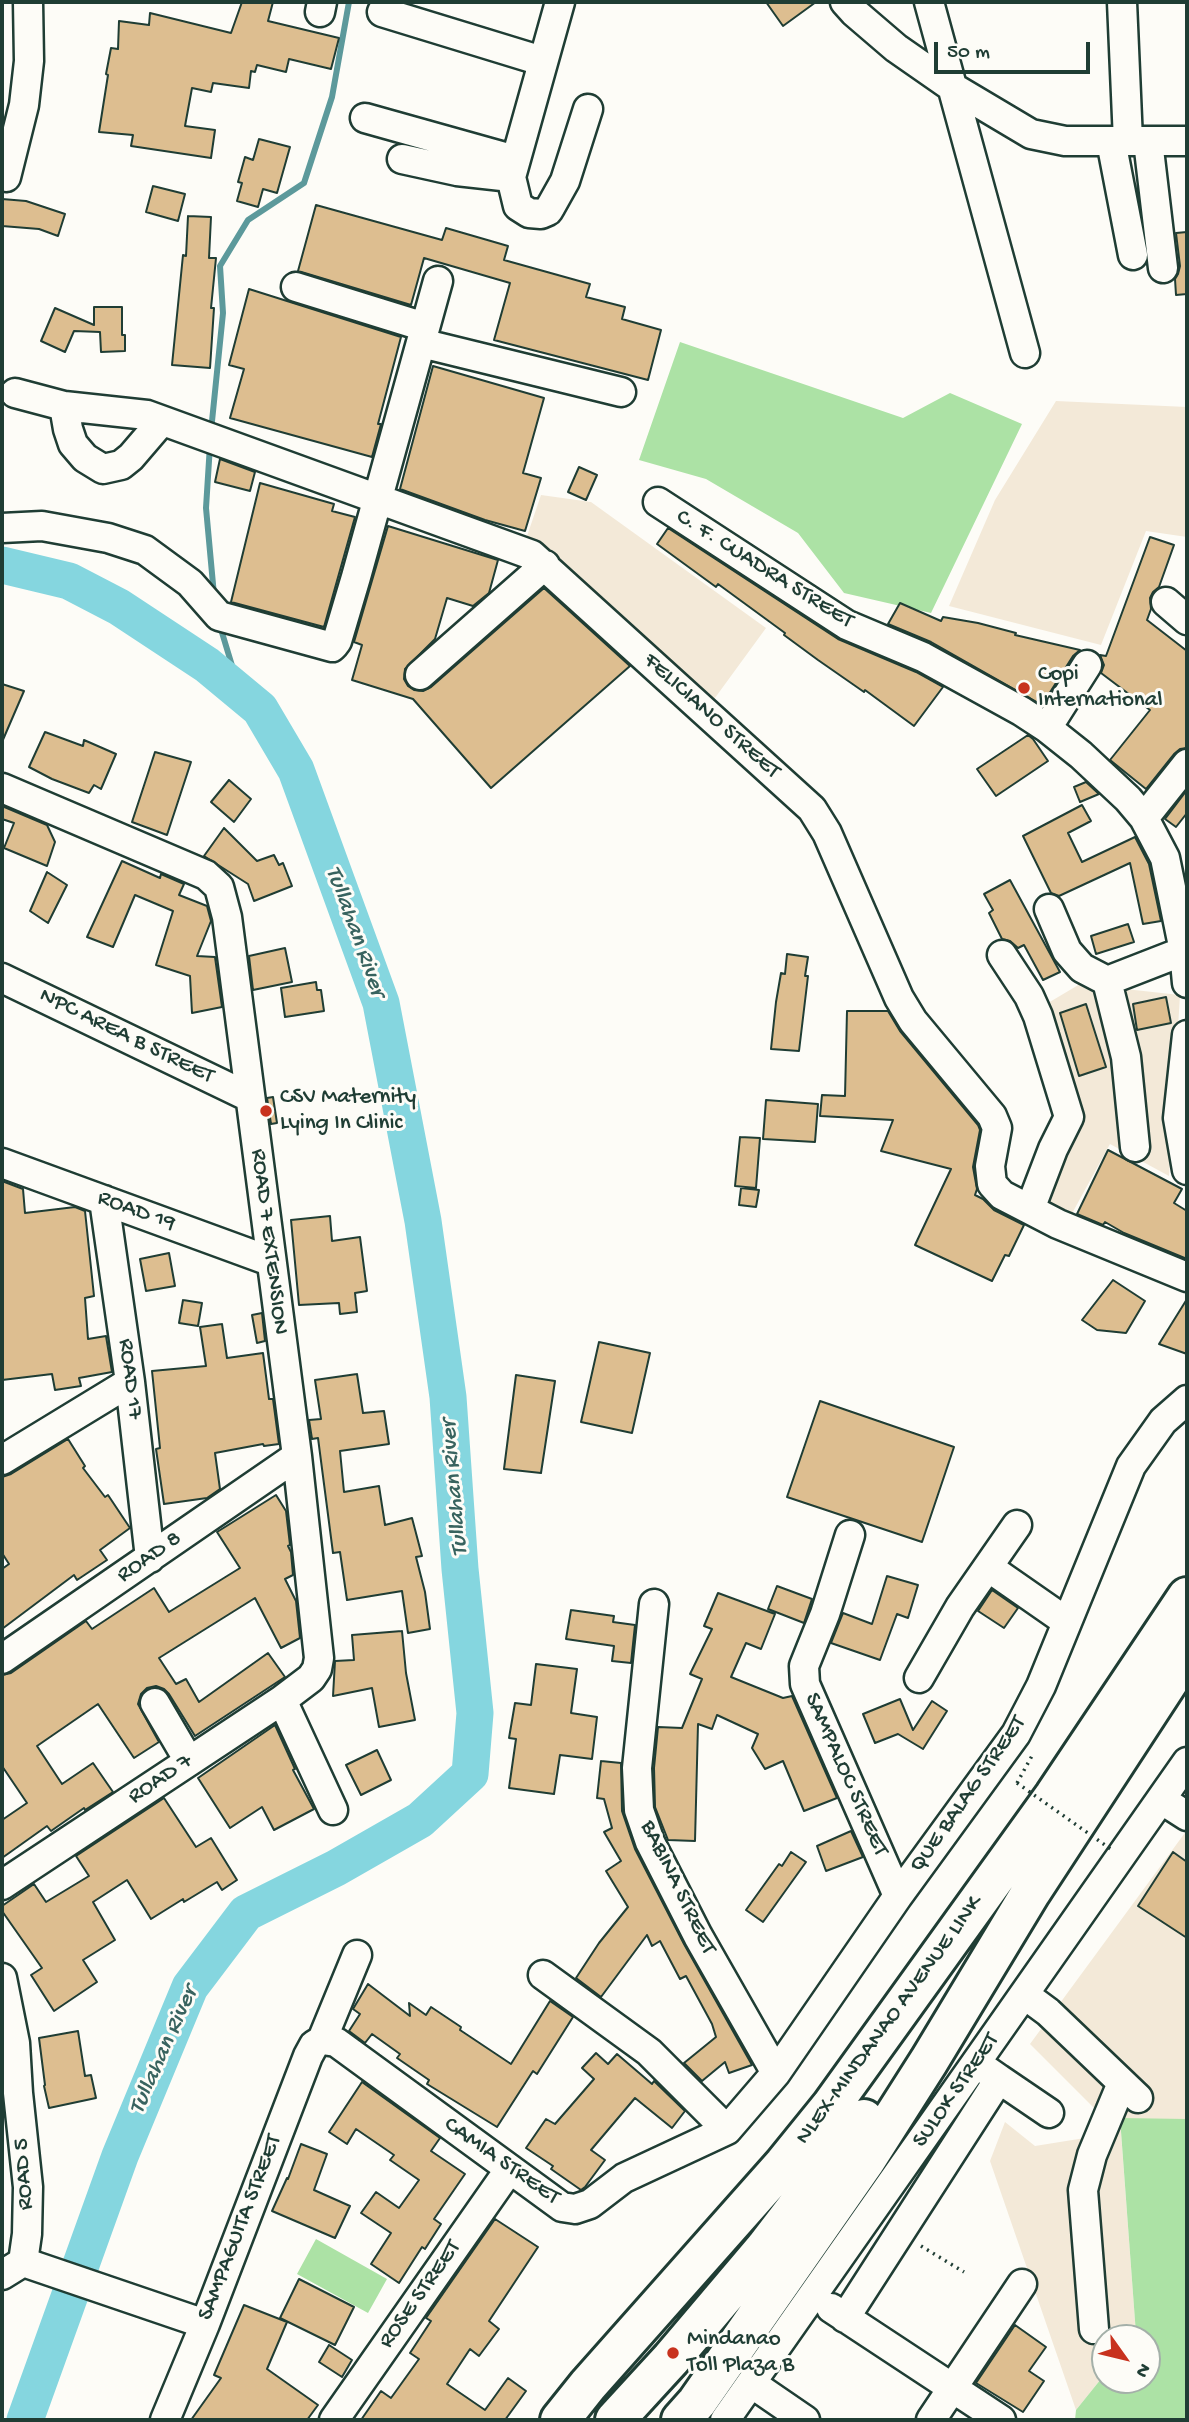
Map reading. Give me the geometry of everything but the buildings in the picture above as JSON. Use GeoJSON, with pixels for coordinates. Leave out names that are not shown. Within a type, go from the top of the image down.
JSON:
{"type":"FeatureCollection","features":[{"type":"Feature","properties":{"kind":"highway","name":"NLEX-MINDANAO AVENUE LINK"},"geometry":{"type":"LineString","coordinates":[[560,2420],[784,2164],[831,2106],[1054,1796],[1187,1597]]}},
{"type":"Feature","properties":{"kind":"highway","name":"NLEX-MINDANAO AVENUE LINK"},"geometry":{"type":"LineString","coordinates":[[681,2420],[697,2402],[866,2160],[1031,1892],[1187,1653]]}},
{"type":"Feature","properties":{"kind":"highway","name":"NLEX-MINDANAO AVENUE LINK"},"geometry":{"type":"LineString","coordinates":[[615,2420],[671,2359],[765,2248],[854,2133],[1031,1892]]}},
{"type":"Feature","properties":{"kind":"street"},"geometry":{"type":"LineString","coordinates":[[6,177],[24,104],[29,61],[28,2]]}},
{"type":"Feature","properties":{"kind":"street"},"geometry":{"type":"LineString","coordinates":[[560,2],[513,168],[518,206],[529,213],[541,214],[548,211],[565,181],[588,109]]}},
{"type":"Feature","properties":{"kind":"street"},"geometry":{"type":"LineString","coordinates":[[845,2],[896,48],[952,88],[1031,134],[1065,141],[1187,141]]}},
{"type":"Feature","properties":{"kind":"street"},"geometry":{"type":"LineString","coordinates":[[929,2],[1026,353]]}},
{"type":"Feature","properties":{"kind":"street"},"geometry":{"type":"LineString","coordinates":[[1122,2],[1133,255]]}},
{"type":"Feature","properties":{"kind":"street"},"geometry":{"type":"LineString","coordinates":[[382,12],[542,61]]}},
{"type":"Feature","properties":{"kind":"street"},"geometry":{"type":"LineString","coordinates":[[365,118],[513,168]]}},
{"type":"Feature","properties":{"kind":"street"},"geometry":{"type":"LineString","coordinates":[[1129,141],[1164,268]]}},
{"type":"Feature","properties":{"kind":"street"},"geometry":{"type":"LineString","coordinates":[[402,159],[457,171],[513,168]]}},
{"type":"Feature","properties":{"kind":"street"},"geometry":{"type":"LineString","coordinates":[[2,528],[43,526],[108,538],[145,550],[190,583],[219,617],[332,647],[337,641],[438,281]]}},
{"type":"Feature","properties":{"kind":"street"},"geometry":{"type":"LineString","coordinates":[[296,287],[423,335],[621,392]]}},
{"type":"Feature","properties":{"kind":"street","name":"FELICIANO STREET"},"geometry":{"type":"LineString","coordinates":[[15,393],[64,406],[137,413],[531,555],[545,565],[812,809],[827,833],[899,998],[913,1021],[992,1116],[997,1128],[990,1166],[992,1184],[1002,1195],[1030,1209]]}},
{"type":"Feature","properties":{"kind":"street"},"geometry":{"type":"LineString","coordinates":[[64,406],[73,444],[85,458],[103,469],[121,465],[131,457],[161,422]]}},
{"type":"Feature","properties":{"kind":"street","name":"C. F. CUADRA STREET"},"geometry":{"type":"LineString","coordinates":[[658,502],[847,625],[923,657],[1021,710],[1048,728],[1128,799],[1144,818],[1165,858],[1184,951],[1187,983]]}},
{"type":"Feature","properties":{"kind":"street"},"geometry":{"type":"LineString","coordinates":[[420,676],[545,565]]}},
{"type":"Feature","properties":{"kind":"street"},"geometry":{"type":"LineString","coordinates":[[1166,602],[1187,620]]}},
{"type":"Feature","properties":{"kind":"street"},"geometry":{"type":"LineString","coordinates":[[1048,728],[1087,665]]}},
{"type":"Feature","properties":{"kind":"street"},"geometry":{"type":"LineString","coordinates":[[1144,818],[1187,764]]}},
{"type":"Feature","properties":{"kind":"street","name":"ROAD 7 EXTENSION"},"geometry":{"type":"LineString","coordinates":[[2,788],[206,875],[219,887],[227,917],[297,1456],[319,1658],[317,1669]]}},
{"type":"Feature","properties":{"kind":"street"},"geometry":{"type":"LineString","coordinates":[[1049,909],[1067,951],[1082,968],[1107,981],[1126,1057],[1135,1147]]}},
{"type":"Feature","properties":{"kind":"street"},"geometry":{"type":"LineString","coordinates":[[1107,981],[1184,951]]}},
{"type":"Feature","properties":{"kind":"street"},"geometry":{"type":"LineString","coordinates":[[1002,955],[1029,996],[1038,1016],[1069,1117],[1053,1149],[1030,1209],[1058,1224],[1187,1278]]}},
{"type":"Feature","properties":{"kind":"street","name":"NPC AREA B STREET"},"geometry":{"type":"LineString","coordinates":[[2,978],[249,1097]]}},
{"type":"Feature","properties":{"kind":"street"},"geometry":{"type":"LineString","coordinates":[[1187,1035],[1178,1118],[1187,1170]]}},
{"type":"Feature","properties":{"kind":"street","name":"ROAD 19"},"geometry":{"type":"LineString","coordinates":[[2,1163],[270,1261]]}},
{"type":"Feature","properties":{"kind":"street","name":"ROAD 17"},"geometry":{"type":"LineString","coordinates":[[104,1200],[130,1382],[150,1558]]}},
{"type":"Feature","properties":{"kind":"street"},"geometry":{"type":"LineString","coordinates":[[2,1460],[130,1382]]}},
{"type":"Feature","properties":{"kind":"street","name":"QUE BALAG STREET"},"geometry":{"type":"LineString","coordinates":[[727,2130],[776,2073],[898,1896],[1016,1734],[1041,1686],[1131,1466],[1163,1421],[1187,1400]]}},
{"type":"Feature","properties":{"kind":"street","name":"ROAD 8"},"geometry":{"type":"LineString","coordinates":[[2,1659],[297,1456]]}},
{"type":"Feature","properties":{"kind":"street"},"geometry":{"type":"LineString","coordinates":[[919,1678],[960,1607],[1017,1525]]}},
{"type":"Feature","properties":{"kind":"street","name":"SAMPALOC STREET"},"geometry":{"type":"LineString","coordinates":[[850,1535],[825,1614],[804,1666],[805,1684],[898,1896]]}},
{"type":"Feature","properties":{"kind":"street"},"geometry":{"type":"LineString","coordinates":[[988,1567],[1067,1622]]}},
{"type":"Feature","properties":{"kind":"street","name":"BABINA STREET"},"geometry":{"type":"LineString","coordinates":[[654,1604],[637,1768],[639,1810],[650,1842],[698,1936],[776,2073]]}},
{"type":"Feature","properties":{"kind":"street","name":"ROAD 7"},"geometry":{"type":"LineString","coordinates":[[2,1885],[282,1700],[311,1678],[317,1669]]}},
{"type":"Feature","properties":{"kind":"street"},"geometry":{"type":"LineString","coordinates":[[282,1700],[333,1810]]}},
{"type":"Feature","properties":{"kind":"street"},"geometry":{"type":"LineString","coordinates":[[155,1703],[190,1761]]}},
{"type":"Feature","properties":{"kind":"street","name":"SULOK STREET"},"geometry":{"type":"LineString","coordinates":[[725,2420],[813,2295],[988,2071],[1025,1995],[1187,1762]]}},
{"type":"Feature","properties":{"kind":"street"},"geometry":{"type":"LineString","coordinates":[[1162,1800],[1187,1816]]}},
{"type":"Feature","properties":{"kind":"street","name":"SAMPAGUITA STREET"},"geometry":{"type":"LineString","coordinates":[[165,2420],[205,2324],[308,2056],[314,2045],[322,2040],[357,1955]]}},
{"type":"Feature","properties":{"kind":"street"},"geometry":{"type":"LineString","coordinates":[[543,1975],[649,2052],[727,2130]]}},
{"type":"Feature","properties":{"kind":"street","name":"ROAD 5"},"geometry":{"type":"LineString","coordinates":[[2,1979],[15,2043],[10,2099],[28,2187],[27,2234],[12,2269]]}},
{"type":"Feature","properties":{"kind":"street"},"geometry":{"type":"LineString","coordinates":[[1025,1995],[1048,2012],[1130,2091],[1092,2155],[1083,2190],[1094,2324]]}},
{"type":"Feature","properties":{"kind":"street","name":"CAMIA STREET"},"geometry":{"type":"LineString","coordinates":[[322,2040],[336,2042],[562,2207],[575,2209],[590,2204],[624,2178],[727,2130]]}},
{"type":"Feature","properties":{"kind":"street"},"geometry":{"type":"LineString","coordinates":[[845,2318],[900,2233],[988,2071],[1049,2113]]}},
{"type":"Feature","properties":{"kind":"street","name":"ROSE STREET"},"geometry":{"type":"LineString","coordinates":[[334,2420],[509,2170]]}},
{"type":"Feature","properties":{"kind":"street"},"geometry":{"type":"LineString","coordinates":[[12,2269],[54,2271],[205,2324]]}},
{"type":"Feature","properties":{"kind":"street"},"geometry":{"type":"LineString","coordinates":[[931,2420],[1022,2284]]}},
{"type":"Feature","properties":{"kind":"street"},"geometry":{"type":"LineString","coordinates":[[813,2295],[1001,2420]]}},
{"type":"Feature","properties":{"kind":"street"},"geometry":{"type":"LineString","coordinates":[[751,2383],[805,2420]]}},
{"type":"Feature","properties":{"kind":"path"},"geometry":{"type":"LineString","coordinates":[[1038,1745],[1017,1783],[1112,1850]]}},
{"type":"Feature","properties":{"kind":"path"},"geometry":{"type":"LineString","coordinates":[[900,2233],[964,2272]]}},
{"type":"Feature","properties":{"kind":"shaded area"},"geometry":{"type":"Polygon","coordinates":[[[1056,401],[1187,407],[1187,537],[1146,531],[1101,645],[949,606],[995,500],[1056,401]]]}},
{"type":"Feature","properties":{"kind":"shaded area"},"geometry":{"type":"Polygon","coordinates":[[[541,495],[591,502],[766,628],[712,702],[555,554],[526,539],[541,495]]]}},
{"type":"Feature","properties":{"kind":"shaded area"},"geometry":{"type":"Polygon","coordinates":[[[1085,981],[1116,988],[1180,995],[1169,1176],[1110,1144],[1069,1219],[1042,1205],[1077,1123],[1043,1006],[1085,981]]]}},
{"type":"Feature","properties":{"kind":"shaded area"},"geometry":{"type":"Polygon","coordinates":[[[1187,1830],[1187,2119],[1120,2119],[1135,2324],[1091,2324],[1091,2391],[1076,2410],[990,2161],[1005,2122],[1035,2146],[1091,2137],[1099,2113],[1030,2044],[1187,1830]]]}},
{"type":"Feature","properties":{"kind":"green space"},"geometry":{"type":"Polygon","coordinates":[[[680,342],[903,418],[950,393],[1022,424],[931,613],[844,593],[798,533],[706,479],[639,460],[680,342]]]}},
{"type":"Feature","properties":{"kind":"green space"},"geometry":{"type":"Polygon","coordinates":[[[1120,2118],[1187,2119],[1187,2420],[1075,2420],[1076,2410],[1091,2391],[1091,2394],[1161,2394],[1161,2324],[1135,2324],[1120,2118]]]}},
{"type":"Feature","properties":{"kind":"green space"},"geometry":{"type":"Polygon","coordinates":[[[316,2239],[387,2279],[368,2313],[297,2274],[316,2239]]]}},
{"type":"Feature","properties":{"kind":"waterway"},"geometry":{"type":"LineString","coordinates":[[211,431],[223,313],[220,266],[248,220],[304,183],[332,97],[349,2]]}},
{"type":"Feature","properties":{"kind":"waterway"},"geometry":{"type":"LineString","coordinates":[[210,445],[206,508],[214,595]]}},
{"type":"Feature","properties":{"kind":"waterway","name":"Tullahan River"},"geometry":{"type":"LineString","coordinates":[[2,565],[69,581],[119,607],[207,665],[260,709],[296,770],[381,1003],[423,1221],[448,1397],[460,1569],[475,1713],[470,1774],[420,1820],[336,1868],[246,1913],[190,1987],[120,2156],[25,2420]]}},
{"type":"Feature","properties":{"kind":"waterway"},"geometry":{"type":"LineString","coordinates":[[220,626],[240,692]]}},
{"type":"Feature","properties":{"kind":"place","name":"Copi International"},"geometry":{"type":"Point","coordinates":[1024,688]}},
{"type":"Feature","properties":{"kind":"place","name":"CSV Maternity Lying In Clinic"},"geometry":{"type":"Point","coordinates":[266,1111]}},
{"type":"Feature","properties":{"kind":"place","name":"Mindanao Toll Plaza B"},"geometry":{"type":"Point","coordinates":[673,2353]}}]}
